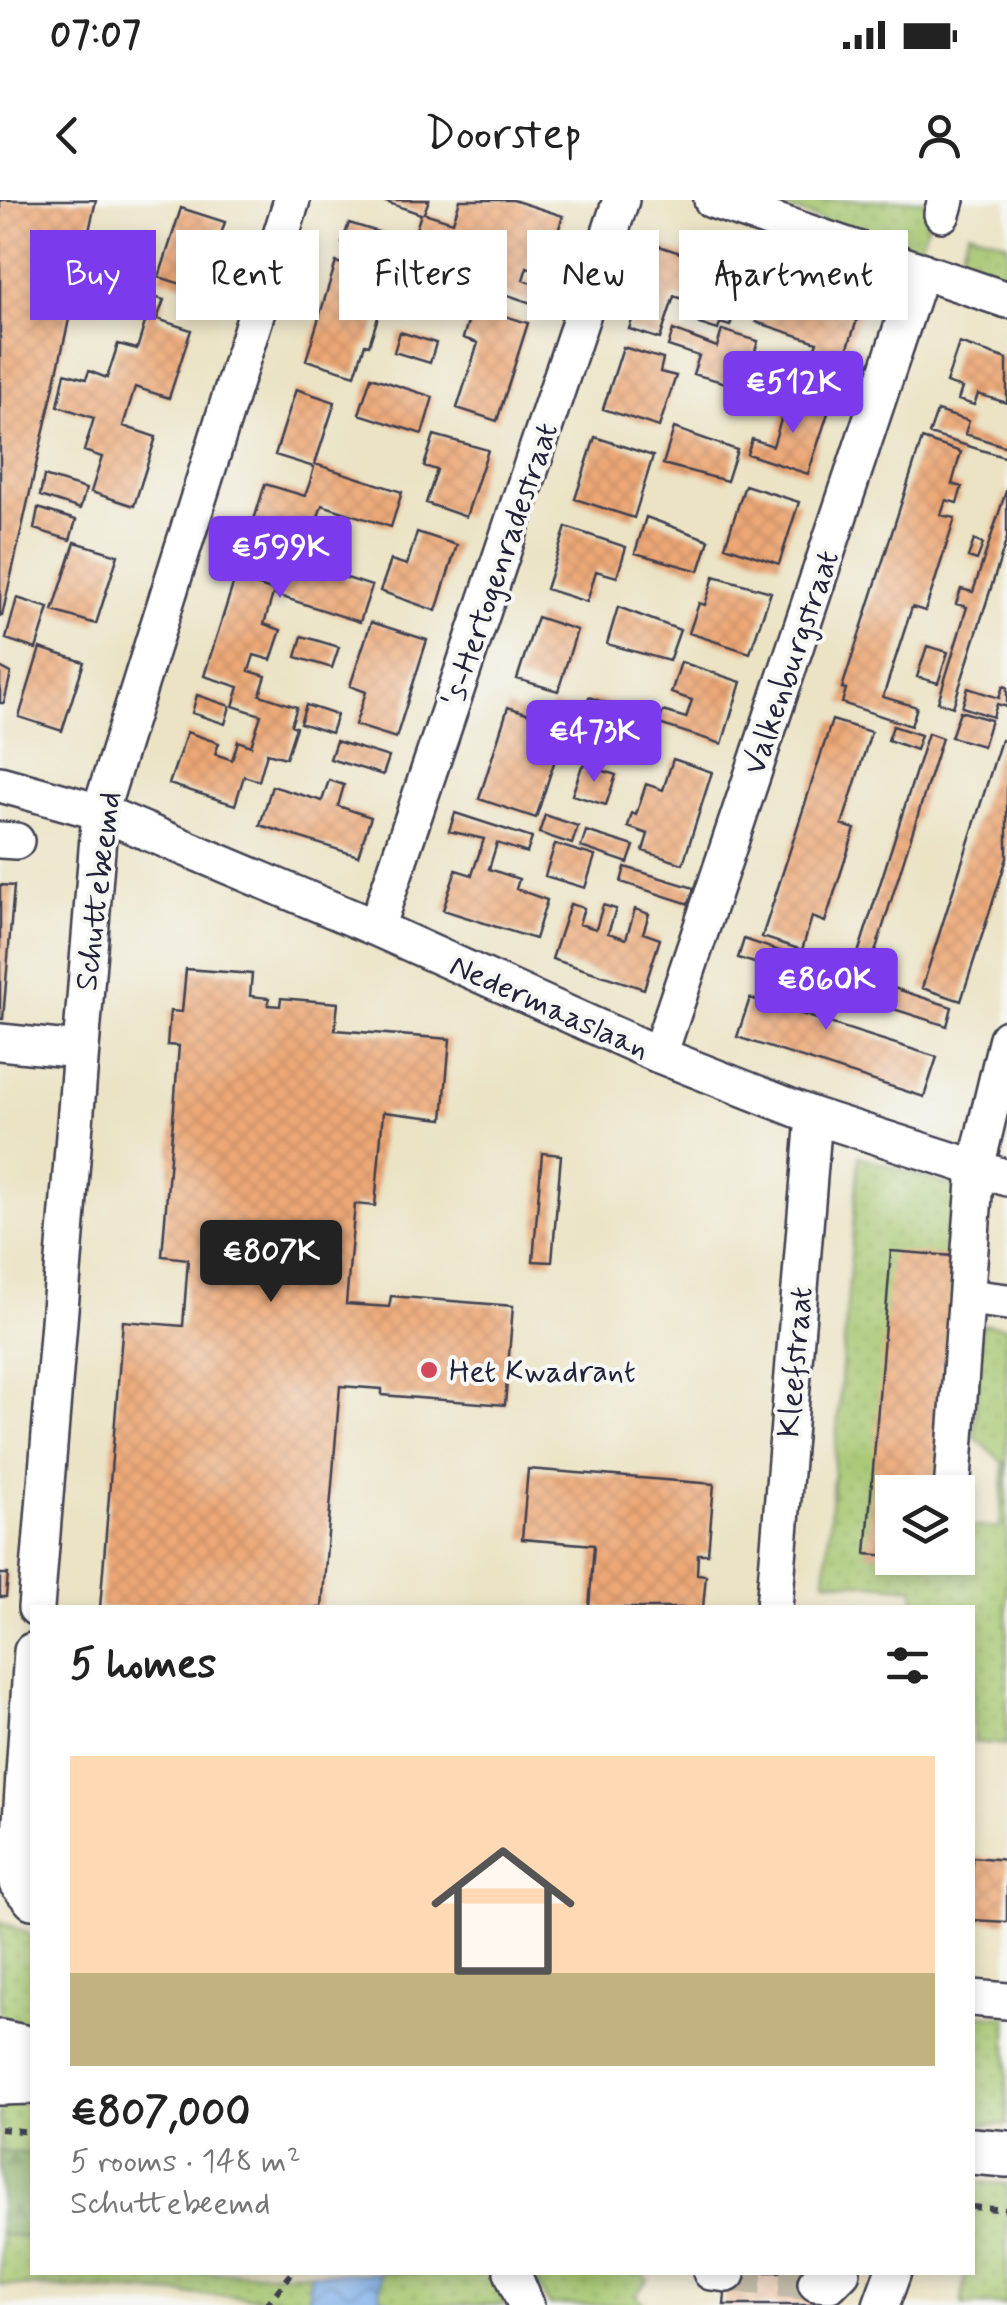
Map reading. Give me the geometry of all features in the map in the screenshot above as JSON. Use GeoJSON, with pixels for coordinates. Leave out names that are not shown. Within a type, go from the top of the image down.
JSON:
{"type":"FeatureCollection","features":[{"type":"Feature","properties":{"kind":"main road"},"geometry":{"type":"LineString","coordinates":[[0,2043],[30,2050]]}},
{"type":"Feature","properties":{"kind":"main road"},"geometry":{"type":"LineString","coordinates":[[0,2082],[30,2080]]}},
{"type":"Feature","properties":{"kind":"main road"},"geometry":{"type":"LineString","coordinates":[[975,2151],[1007,2156]]}},
{"type":"Feature","properties":{"kind":"street","name":"Schuttebeemd"},"geometry":{"type":"LineString","coordinates":[[36,1605],[100,812],[292,200]]}},
{"type":"Feature","properties":{"kind":"street","name":"'s-Hertogenradestraat"},"geometry":{"type":"LineString","coordinates":[[376,928],[620,200]]}},
{"type":"Feature","properties":{"kind":"street"},"geometry":{"type":"LineString","coordinates":[[712,200],[1007,300]]}},
{"type":"Feature","properties":{"kind":"street","name":"Valkenburgstraat"},"geometry":{"type":"LineString","coordinates":[[658,1055],[921,270]]}},
{"type":"Feature","properties":{"kind":"street","name":"Nedermaaslaan"},"geometry":{"type":"LineString","coordinates":[[0,784],[100,812],[376,928],[658,1055],[814,1116],[991,1173]]}},
{"type":"Feature","properties":{"kind":"street"},"geometry":{"type":"LineString","coordinates":[[953,1475],[968,1297],[991,1173],[1007,1038]]}},
{"type":"Feature","properties":{"kind":"street"},"geometry":{"type":"LineString","coordinates":[[0,1042],[79,1050]]}},
{"type":"Feature","properties":{"kind":"street","name":"Kleefstraat"},"geometry":{"type":"LineString","coordinates":[[774,1605],[814,1116]]}},
{"type":"Feature","properties":{"kind":"street"},"geometry":{"type":"LineString","coordinates":[[968,1297],[1007,1302]]}},
{"type":"Feature","properties":{"kind":"street"},"geometry":{"type":"LineString","coordinates":[[30,1668],[8,1852],[17,1883],[30,1899]]}},
{"type":"Feature","properties":{"kind":"street"},"geometry":{"type":"LineString","coordinates":[[975,1998],[1007,2001]]}},
{"type":"Feature","properties":{"kind":"street"},"geometry":{"type":"LineString","coordinates":[[975,2173],[1007,2156]]}},
{"type":"Feature","properties":{"kind":"street"},"geometry":{"type":"LineString","coordinates":[[513,2275],[526,2305]]}},
{"type":"Feature","properties":{"kind":"street"},"geometry":{"type":"LineString","coordinates":[[881,2305],[892,2275]]}},
{"type":"Feature","properties":{"kind":"path"},"geometry":{"type":"LineString","coordinates":[[0,2129],[30,2132]]}},
{"type":"Feature","properties":{"kind":"path"},"geometry":{"type":"LineString","coordinates":[[975,2207],[1007,2210]]}},
{"type":"Feature","properties":{"kind":"path"},"geometry":{"type":"LineString","coordinates":[[266,2305],[290,2275]]}},
{"type":"Feature","properties":{"kind":"green space"},"geometry":{"type":"Polygon","coordinates":[[[759,200],[937,200],[918,250],[908,247],[908,230],[854,230],[759,200]]]}},
{"type":"Feature","properties":{"kind":"green space"},"geometry":{"type":"Polygon","coordinates":[[[969,231],[1007,243],[1007,278],[958,261],[969,231]]]}},
{"type":"Feature","properties":{"kind":"green space"},"geometry":{"type":"Polygon","coordinates":[[[859,1156],[972,1193],[948,1475],[875,1475],[875,1575],[975,1575],[975,1527],[1000,1528],[1004,1463],[974,1437],[982,1324],[1007,1327],[1007,1745],[975,1742],[975,1605],[914,1605],[915,1588],[825,1580],[859,1156]]]}},
{"type":"Feature","properties":{"kind":"green space"},"geometry":{"type":"Polygon","coordinates":[[[0,1921],[30,1935],[30,2023],[0,2018],[0,1921]]]}},
{"type":"Feature","properties":{"kind":"green space"},"geometry":{"type":"Polygon","coordinates":[[[975,2014],[1007,2017],[1007,2125],[975,2124],[975,2014]]]}},
{"type":"Feature","properties":{"kind":"green space"},"geometry":{"type":"Polygon","coordinates":[[[0,2099],[30,2103],[30,2154],[0,2151],[0,2099]]]}},
{"type":"Feature","properties":{"kind":"green space"},"geometry":{"type":"Polygon","coordinates":[[[0,2151],[30,2154],[30,2237],[0,2235],[0,2151]]]}},
{"type":"Feature","properties":{"kind":"green space"},"geometry":{"type":"Polygon","coordinates":[[[975,2182],[1007,2184],[1007,2305],[962,2305],[965,2275],[975,2275],[975,2182]]]}},
{"type":"Feature","properties":{"kind":"green space"},"geometry":{"type":"Polygon","coordinates":[[[0,2235],[30,2237],[30,2275],[310,2275],[309,2305],[286,2305],[286,2299],[0,2285],[0,2235]]]}},
{"type":"Feature","properties":{"kind":"green space"},"geometry":{"type":"Polygon","coordinates":[[[380,2275],[489,2275],[505,2305],[395,2305],[380,2296],[380,2275]]]}},
{"type":"Feature","properties":{"kind":"green space"},"geometry":{"type":"Polygon","coordinates":[[[533,2275],[644,2275],[648,2279],[636,2295],[645,2305],[549,2305],[533,2275]]]}},
{"type":"Feature","properties":{"kind":"water"},"geometry":{"type":"Polygon","coordinates":[[[310,2275],[380,2275],[380,2296],[395,2305],[309,2305],[310,2275]]]}},
{"type":"Feature","properties":{"kind":"building"},"geometry":{"type":"Polygon","coordinates":[[[0,200],[96,200],[89,230],[30,230],[30,320],[69,320],[0,616],[0,200]]]}},
{"type":"Feature","properties":{"kind":"building"},"geometry":{"type":"Polygon","coordinates":[[[380,200],[429,200],[424,213],[453,222],[460,200],[513,200],[563,216],[558,230],[527,230],[523,280],[527,281],[527,302],[507,295],[507,230],[416,230],[421,214],[380,200]]]}},
{"type":"Feature","properties":{"kind":"building"},"geometry":{"type":"Polygon","coordinates":[[[181,208],[225,222],[222,230],[176,230],[176,282],[159,277],[181,208]]]}},
{"type":"Feature","properties":{"kind":"building"},"geometry":{"type":"Polygon","coordinates":[[[349,223],[372,230],[347,230],[349,223]]]}},
{"type":"Feature","properties":{"kind":"building"},"geometry":{"type":"Polygon","coordinates":[[[659,246],[679,253],[679,298],[674,296],[660,339],[629,329],[632,320],[659,320],[659,246]]]}},
{"type":"Feature","properties":{"kind":"building"},"geometry":{"type":"Polygon","coordinates":[[[336,262],[339,263],[339,320],[377,320],[355,375],[306,360],[336,262]]]}},
{"type":"Feature","properties":{"kind":"building"},"geometry":{"type":"Polygon","coordinates":[[[156,298],[164,300],[157,319],[191,330],[169,398],[135,387],[123,426],[156,437],[134,506],[91,492],[102,457],[84,451],[94,418],[58,406],[65,373],[86,379],[89,371],[107,378],[118,344],[137,349],[146,320],[156,320],[156,298]]]}},
{"type":"Feature","properties":{"kind":"building"},"geometry":{"type":"Polygon","coordinates":[[[507,317],[528,323],[497,421],[457,408],[478,343],[463,338],[469,320],[507,320],[507,317]]]}},
{"type":"Feature","properties":{"kind":"building"},"geometry":{"type":"Polygon","coordinates":[[[700,320],[732,320],[730,326],[720,323],[718,330],[699,324],[700,320]]]}},
{"type":"Feature","properties":{"kind":"building"},"geometry":{"type":"Polygon","coordinates":[[[857,320],[839,374],[835,372],[829,391],[803,384],[817,342],[756,322],[857,320]]]}},
{"type":"Feature","properties":{"kind":"building"},"geometry":{"type":"Polygon","coordinates":[[[673,330],[717,347],[722,330],[758,341],[753,358],[798,370],[793,386],[771,379],[766,394],[693,374],[699,356],[668,346],[673,330]]]}},
{"type":"Feature","properties":{"kind":"building"},"geometry":{"type":"Polygon","coordinates":[[[400,332],[436,343],[430,363],[394,352],[400,332]]]}},
{"type":"Feature","properties":{"kind":"building"},"geometry":{"type":"Polygon","coordinates":[[[959,343],[1007,359],[1007,403],[978,394],[974,405],[958,400],[962,388],[946,383],[959,343]]]}},
{"type":"Feature","properties":{"kind":"building"},"geometry":{"type":"Polygon","coordinates":[[[623,347],[663,359],[660,372],[676,376],[659,427],[603,409],[623,347]]]}},
{"type":"Feature","properties":{"kind":"building"},"geometry":{"type":"Polygon","coordinates":[[[371,377],[433,397],[422,434],[359,414],[371,377]]]}},
{"type":"Feature","properties":{"kind":"building"},"geometry":{"type":"Polygon","coordinates":[[[296,389],[335,402],[315,464],[402,492],[391,527],[322,505],[312,535],[309,534],[300,563],[372,586],[360,622],[273,594],[264,624],[281,630],[271,660],[254,655],[249,671],[266,676],[260,695],[297,707],[291,725],[296,727],[286,758],[267,753],[259,781],[244,776],[235,805],[169,784],[187,732],[219,743],[215,754],[232,760],[238,741],[251,746],[261,715],[233,706],[239,687],[204,676],[235,578],[274,591],[279,576],[285,578],[290,564],[245,549],[265,484],[305,496],[310,482],[314,467],[275,455],[296,389]]]}},
{"type":"Feature","properties":{"kind":"building"},"geometry":{"type":"Polygon","coordinates":[[[773,394],[828,413],[808,474],[747,454],[752,439],[773,446],[783,413],[768,409],[773,394]]]}},
{"type":"Feature","properties":{"kind":"building"},"geometry":{"type":"Polygon","coordinates":[[[937,411],[969,421],[965,434],[1007,447],[1007,458],[929,434],[937,411]]]}},
{"type":"Feature","properties":{"kind":"building"},"geometry":{"type":"Polygon","coordinates":[[[674,428],[737,450],[727,481],[663,464],[674,428]]]}},
{"type":"Feature","properties":{"kind":"building"},"geometry":{"type":"Polygon","coordinates":[[[434,435],[488,450],[466,517],[426,503],[437,470],[424,466],[434,435]]]}},
{"type":"Feature","properties":{"kind":"building"},"geometry":{"type":"Polygon","coordinates":[[[595,437],[653,456],[634,518],[575,499],[595,437]]]}},
{"type":"Feature","properties":{"kind":"building"},"geometry":{"type":"Polygon","coordinates":[[[922,439],[961,452],[952,484],[962,487],[957,503],[946,500],[941,515],[955,518],[935,581],[925,611],[912,607],[883,697],[917,707],[911,726],[842,703],[846,689],[842,688],[922,439]]]}},
{"type":"Feature","properties":{"kind":"building"},"geometry":{"type":"Polygon","coordinates":[[[44,476],[86,489],[80,509],[40,496],[44,476]]]}},
{"type":"Feature","properties":{"kind":"building"},"geometry":{"type":"Polygon","coordinates":[[[745,485],[799,502],[779,564],[725,546],[745,485]]]}},
{"type":"Feature","properties":{"kind":"building"},"geometry":{"type":"Polygon","coordinates":[[[1007,488],[1007,538],[953,707],[938,702],[967,607],[956,604],[961,589],[973,592],[1007,488]]]}},
{"type":"Feature","properties":{"kind":"building"},"geometry":{"type":"Polygon","coordinates":[[[38,508],[76,520],[70,540],[34,529],[38,508]]]}},
{"type":"Feature","properties":{"kind":"building"},"geometry":{"type":"Polygon","coordinates":[[[646,517],[709,540],[699,571],[635,553],[646,517]]]}},
{"type":"Feature","properties":{"kind":"building"},"geometry":{"type":"Polygon","coordinates":[[[566,527],[626,547],[617,577],[596,571],[587,602],[546,589],[566,527]]]}},
{"type":"Feature","properties":{"kind":"building"},"geometry":{"type":"Polygon","coordinates":[[[417,532],[457,545],[436,611],[380,591],[391,560],[407,565],[417,532]]]}},
{"type":"Feature","properties":{"kind":"building"},"geometry":{"type":"Polygon","coordinates":[[[974,540],[983,544],[977,560],[968,557],[974,540]]]}},
{"type":"Feature","properties":{"kind":"building"},"geometry":{"type":"Polygon","coordinates":[[[75,542],[118,555],[96,624],[53,611],[75,542]]]}},
{"type":"Feature","properties":{"kind":"building"},"geometry":{"type":"Polygon","coordinates":[[[714,576],[771,592],[750,653],[689,633],[699,603],[705,605],[714,576]]]}},
{"type":"Feature","properties":{"kind":"building"},"geometry":{"type":"Polygon","coordinates":[[[17,598],[49,608],[36,649],[6,639],[17,598]]]}},
{"type":"Feature","properties":{"kind":"building"},"geometry":{"type":"Polygon","coordinates":[[[618,607],[680,630],[669,661],[607,644],[618,607]]]}},
{"type":"Feature","properties":{"kind":"building"},"geometry":{"type":"Polygon","coordinates":[[[537,617],[577,630],[558,691],[517,679],[537,617]]]}},
{"type":"Feature","properties":{"kind":"building"},"geometry":{"type":"Polygon","coordinates":[[[371,622],[427,640],[396,738],[355,725],[366,692],[350,686],[371,622]]]}},
{"type":"Feature","properties":{"kind":"building"},"geometry":{"type":"Polygon","coordinates":[[[302,636],[339,647],[332,668],[296,657],[302,636]]]}},
{"type":"Feature","properties":{"kind":"building"},"geometry":{"type":"Polygon","coordinates":[[[927,646],[948,652],[938,683],[917,677],[927,646]]]}},
{"type":"Feature","properties":{"kind":"building"},"geometry":{"type":"Polygon","coordinates":[[[40,648],[84,662],[62,731],[19,717],[40,648]]]}},
{"type":"Feature","properties":{"kind":"building"},"geometry":{"type":"Polygon","coordinates":[[[681,662],[741,682],[722,744],[659,724],[663,711],[686,718],[692,700],[671,693],[681,662]]]}},
{"type":"Feature","properties":{"kind":"building"},"geometry":{"type":"Polygon","coordinates":[[[0,667],[11,673],[4,703],[0,703],[0,667]]]}},
{"type":"Feature","properties":{"kind":"building"},"geometry":{"type":"Polygon","coordinates":[[[1003,686],[1007,687],[1007,707],[997,704],[993,717],[962,707],[968,688],[999,698],[1003,686]]]}},
{"type":"Feature","properties":{"kind":"building"},"geometry":{"type":"Polygon","coordinates":[[[197,695],[230,706],[225,724],[192,713],[197,695]]]}},
{"type":"Feature","properties":{"kind":"building"},"geometry":{"type":"Polygon","coordinates":[[[589,697],[650,719],[641,750],[565,729],[536,818],[479,799],[508,707],[548,720],[552,705],[584,715],[589,697]]]}},
{"type":"Feature","properties":{"kind":"building"},"geometry":{"type":"Polygon","coordinates":[[[306,705],[337,715],[331,733],[300,723],[306,705]]]}},
{"type":"Feature","properties":{"kind":"building"},"geometry":{"type":"Polygon","coordinates":[[[960,711],[991,720],[983,746],[951,737],[960,711]]]}},
{"type":"Feature","properties":{"kind":"building"},"geometry":{"type":"Polygon","coordinates":[[[832,720],[871,732],[842,825],[855,829],[825,922],[812,917],[802,950],[762,937],[832,720]]]}},
{"type":"Feature","properties":{"kind":"building"},"geometry":{"type":"Polygon","coordinates":[[[893,726],[921,735],[916,750],[888,740],[893,726]]]}},
{"type":"Feature","properties":{"kind":"building"},"geometry":{"type":"Polygon","coordinates":[[[928,733],[942,738],[869,971],[854,966],[928,733]]]}},
{"type":"Feature","properties":{"kind":"building"},"geometry":{"type":"Polygon","coordinates":[[[1001,740],[1007,742],[1007,858],[961,1001],[922,988],[1001,740]]]}},
{"type":"Feature","properties":{"kind":"building"},"geometry":{"type":"Polygon","coordinates":[[[336,741],[389,757],[383,775],[330,759],[336,741]]]}},
{"type":"Feature","properties":{"kind":"building"},"geometry":{"type":"Polygon","coordinates":[[[673,759],[712,772],[683,864],[643,851],[648,834],[628,827],[646,784],[663,790],[673,759]]]}},
{"type":"Feature","properties":{"kind":"building"},"geometry":{"type":"Polygon","coordinates":[[[582,766],[616,775],[606,805],[572,795],[582,766]]]}},
{"type":"Feature","properties":{"kind":"building"},"geometry":{"type":"Polygon","coordinates":[[[329,780],[344,785],[338,806],[371,817],[358,856],[260,825],[272,786],[322,801],[329,780]]]}},
{"type":"Feature","properties":{"kind":"building"},"geometry":{"type":"Polygon","coordinates":[[[455,813],[532,838],[527,853],[497,843],[489,869],[519,879],[516,889],[547,900],[535,939],[443,910],[456,870],[472,875],[484,839],[449,831],[455,813]]]}},
{"type":"Feature","properties":{"kind":"building"},"geometry":{"type":"Polygon","coordinates":[[[545,815],[578,826],[572,844],[539,833],[545,815]]]}},
{"type":"Feature","properties":{"kind":"building"},"geometry":{"type":"Polygon","coordinates":[[[586,831],[634,846],[628,863],[581,847],[586,831]]]}},
{"type":"Feature","properties":{"kind":"building"},"geometry":{"type":"Polygon","coordinates":[[[555,844],[595,856],[585,888],[545,876],[555,844]]]}},
{"type":"Feature","properties":{"kind":"building"},"geometry":{"type":"Polygon","coordinates":[[[625,867],[694,888],[689,904],[621,882],[625,867]]]}},
{"type":"Feature","properties":{"kind":"building"},"geometry":{"type":"Polygon","coordinates":[[[0,885],[14,886],[3,1019],[0,1019],[0,885]]]}},
{"type":"Feature","properties":{"kind":"building"},"geometry":{"type":"Polygon","coordinates":[[[570,904],[584,908],[579,924],[596,929],[603,905],[616,909],[608,933],[626,939],[635,909],[649,914],[643,933],[660,939],[644,989],[552,959],[570,904]]]}},
{"type":"Feature","properties":{"kind":"building"},"geometry":{"type":"Polygon","coordinates":[[[744,939],[798,957],[782,1008],[937,1057],[924,1097],[737,1037],[750,998],[763,1002],[774,969],[738,958],[744,939]]]}},
{"type":"Feature","properties":{"kind":"building"},"geometry":{"type":"Polygon","coordinates":[[[808,960],[952,1007],[947,1026],[884,1006],[887,997],[824,977],[822,985],[802,979],[808,960]]]}},
{"type":"Feature","properties":{"kind":"building"},"geometry":{"type":"Polygon","coordinates":[[[186,969],[252,974],[250,996],[269,998],[268,1005],[280,1006],[281,998],[338,1003],[335,1030],[450,1039],[443,1119],[383,1112],[375,1206],[355,1204],[346,1304],[389,1307],[391,1296],[513,1306],[505,1405],[382,1395],[382,1389],[340,1386],[322,1605],[100,1605],[123,1321],[183,1326],[188,1259],[162,1256],[179,1046],[167,1045],[170,1011],[182,1012],[186,969]]]}},
{"type":"Feature","properties":{"kind":"building"},"geometry":{"type":"Polygon","coordinates":[[[542,1153],[561,1155],[552,1262],[533,1261],[542,1153]]]}},
{"type":"Feature","properties":{"kind":"building"},"geometry":{"type":"Polygon","coordinates":[[[891,1251],[953,1256],[935,1475],[875,1475],[875,1555],[866,1554],[891,1251]]]}},
{"type":"Feature","properties":{"kind":"building"},"geometry":{"type":"Polygon","coordinates":[[[528,1469],[714,1484],[708,1554],[698,1554],[697,1574],[706,1575],[703,1605],[589,1605],[594,1545],[522,1539],[528,1469]]]}},
{"type":"Feature","properties":{"kind":"building"},"geometry":{"type":"Polygon","coordinates":[[[0,1574],[8,1574],[6,1597],[0,1597],[0,1574]]]}},
{"type":"Feature","properties":{"kind":"building"},"geometry":{"type":"Polygon","coordinates":[[[975,1857],[1007,1860],[1007,1922],[975,1920],[975,1857]]]}},
{"type":"Feature","properties":{"kind":"building"},"geometry":{"type":"Polygon","coordinates":[[[727,2275],[817,2275],[814,2305],[724,2305],[727,2275]]]}},
{"type":"Feature","properties":{"kind":"tunnel"},"geometry":{"type":"LineString","coordinates":[[737,2275],[816,2283]]}},
{"type":"Feature","properties":{"kind":"place","name":"Het Kwadrant"},"geometry":{"type":"Point","coordinates":[429,1370]}}]}
